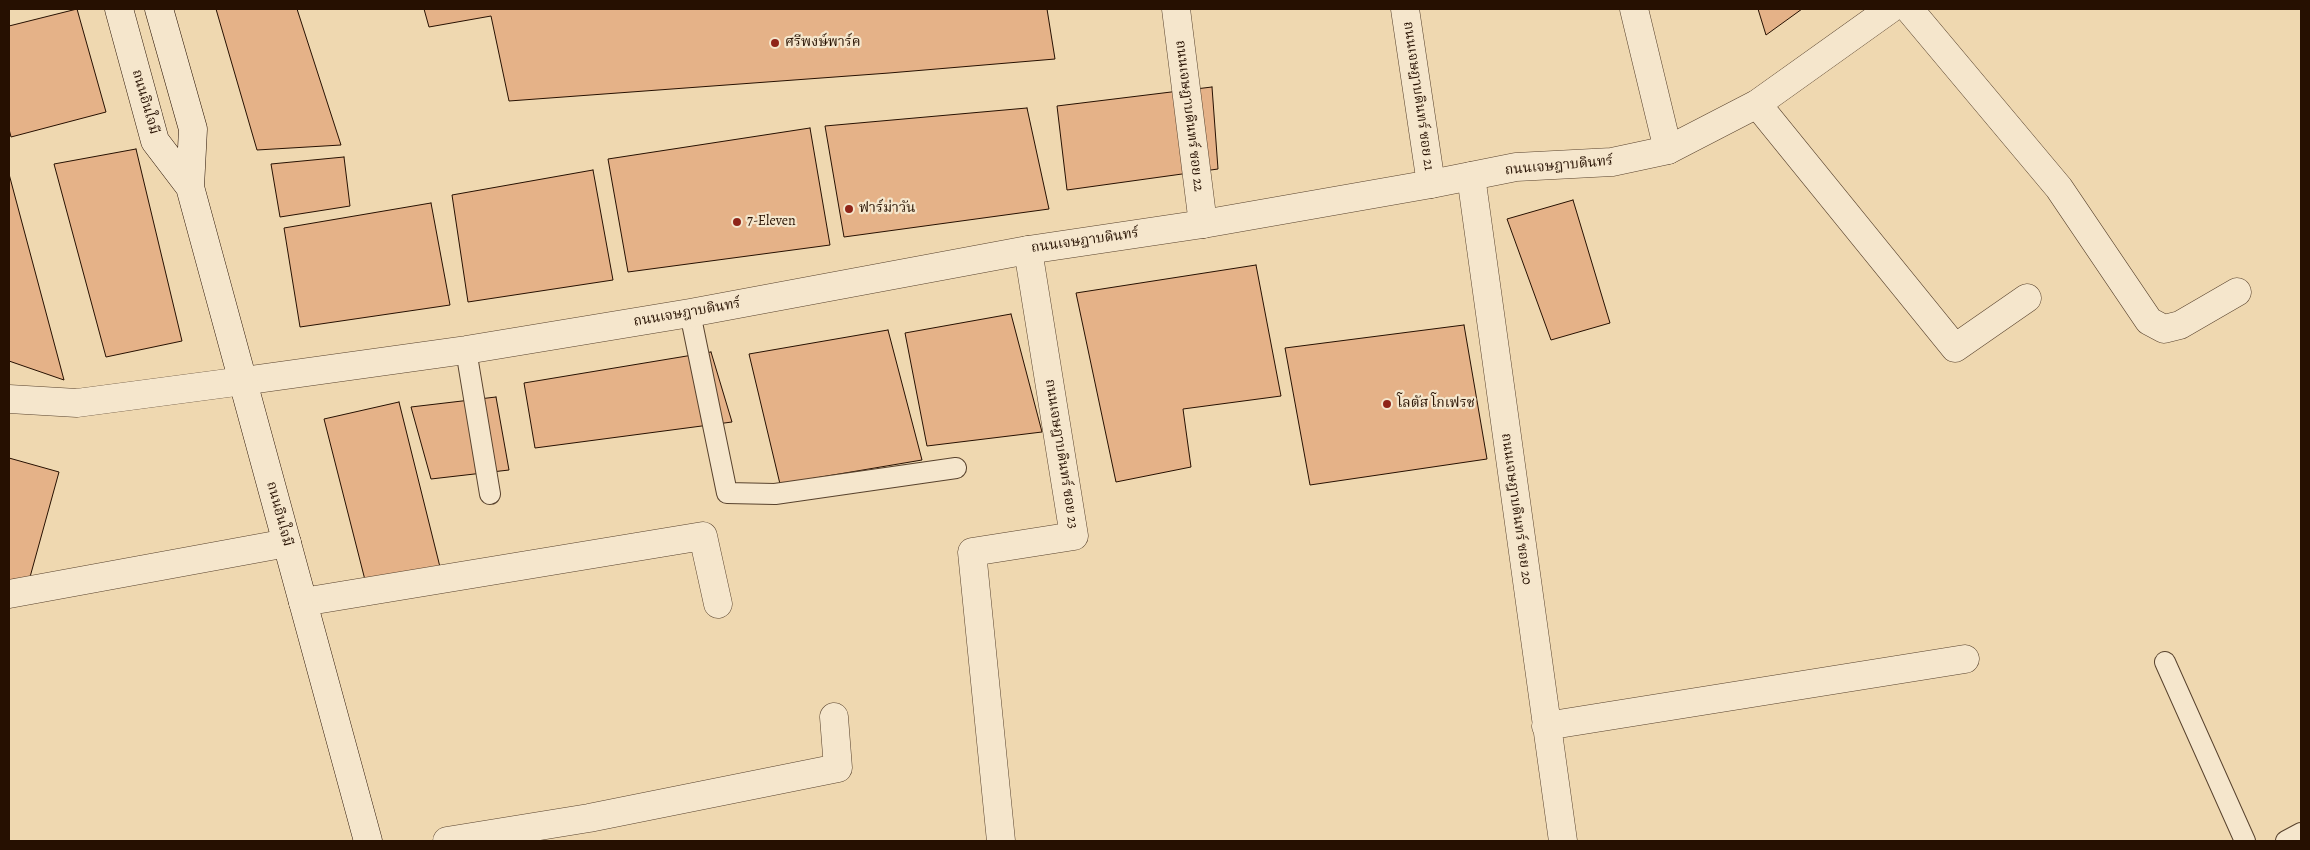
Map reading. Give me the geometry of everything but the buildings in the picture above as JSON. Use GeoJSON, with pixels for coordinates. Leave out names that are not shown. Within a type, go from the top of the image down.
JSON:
{"type":"FeatureCollection","features":[{"type":"Feature","properties":{"kind":"street","name":"ถนนอินใจมี"},"geometry":{"type":"LineString","coordinates":[[119,9],[155,141],[190,187]]}},
{"type":"Feature","properties":{"kind":"street","name":"ถนนอินใจมี"},"geometry":{"type":"LineString","coordinates":[[159,9],[193,129],[190,187],[368,841]]}},
{"type":"Feature","properties":{"kind":"street","name":"ถนนเจษฎาบดินทร์ ซอย 22"},"geometry":{"type":"LineString","coordinates":[[1176,9],[1203,224]]}},
{"type":"Feature","properties":{"kind":"street","name":"ถนนเจษฎาบดินทร์ ซอย 21"},"geometry":{"type":"LineString","coordinates":[[1405,9],[1431,184]]}},
{"type":"Feature","properties":{"kind":"street"},"geometry":{"type":"LineString","coordinates":[[1634,9],[1668,150]]}},
{"type":"Feature","properties":{"kind":"street","name":"ถนนเจษฎาบดินทร์"},"geometry":{"type":"LineString","coordinates":[[9,399],[77,403],[466,350],[690,313],[1028,250],[1203,224],[1516,167],[1612,162],[1668,150],[1757,104],[1890,9]]}},
{"type":"Feature","properties":{"kind":"street"},"geometry":{"type":"LineString","coordinates":[[1909,9],[2059,188],[2149,320],[2164,329],[2180,325],[2237,292]]}},
{"type":"Feature","properties":{"kind":"street"},"geometry":{"type":"LineString","coordinates":[[1757,104],[1955,348],[2026,298]]}},
{"type":"Feature","properties":{"kind":"street","name":"ถนนเจษฎาบดินทร์ ซอย 20"},"geometry":{"type":"LineString","coordinates":[[1471,176],[1563,841]]}},
{"type":"Feature","properties":{"kind":"street","name":"ถนนเจษฎาบดินทร์ ซอย 23"},"geometry":{"type":"LineString","coordinates":[[1001,841],[972,552],[1074,536],[1028,250]]}},
{"type":"Feature","properties":{"kind":"street"},"geometry":{"type":"LineString","coordinates":[[303,602],[703,536],[718,604]]}},
{"type":"Feature","properties":{"kind":"street"},"geometry":{"type":"LineString","coordinates":[[9,594],[287,543]]}},
{"type":"Feature","properties":{"kind":"street"},"geometry":{"type":"LineString","coordinates":[[1546,726],[1965,659]]}},
{"type":"Feature","properties":{"kind":"street"},"geometry":{"type":"LineString","coordinates":[[447,841],[589,818],[838,768],[834,717]]}},
{"type":"Feature","properties":{"kind":"lane"},"geometry":{"type":"LineString","coordinates":[[690,313],[727,493],[775,494],[956,468]]}},
{"type":"Feature","properties":{"kind":"lane"},"geometry":{"type":"LineString","coordinates":[[466,350],[490,494]]}},
{"type":"Feature","properties":{"kind":"lane"},"geometry":{"type":"LineString","coordinates":[[2165,662],[2245,841]]}},
{"type":"Feature","properties":{"kind":"lane"},"geometry":{"type":"LineString","coordinates":[[2286,841],[2301,833]]}},
{"type":"Feature","properties":{"kind":"place","name":"ศรีพงษ์พาร์ค"},"geometry":{"type":"Point","coordinates":[775,43]}},
{"type":"Feature","properties":{"kind":"place","name":"ฟาร์ม่าวัน"},"geometry":{"type":"Point","coordinates":[849,209]}},
{"type":"Feature","properties":{"kind":"place","name":"7-Eleven"},"geometry":{"type":"Point","coordinates":[737,222]}},
{"type":"Feature","properties":{"kind":"place","name":"โลตัส โกเฟรช"},"geometry":{"type":"Point","coordinates":[1387,404]}}]}
